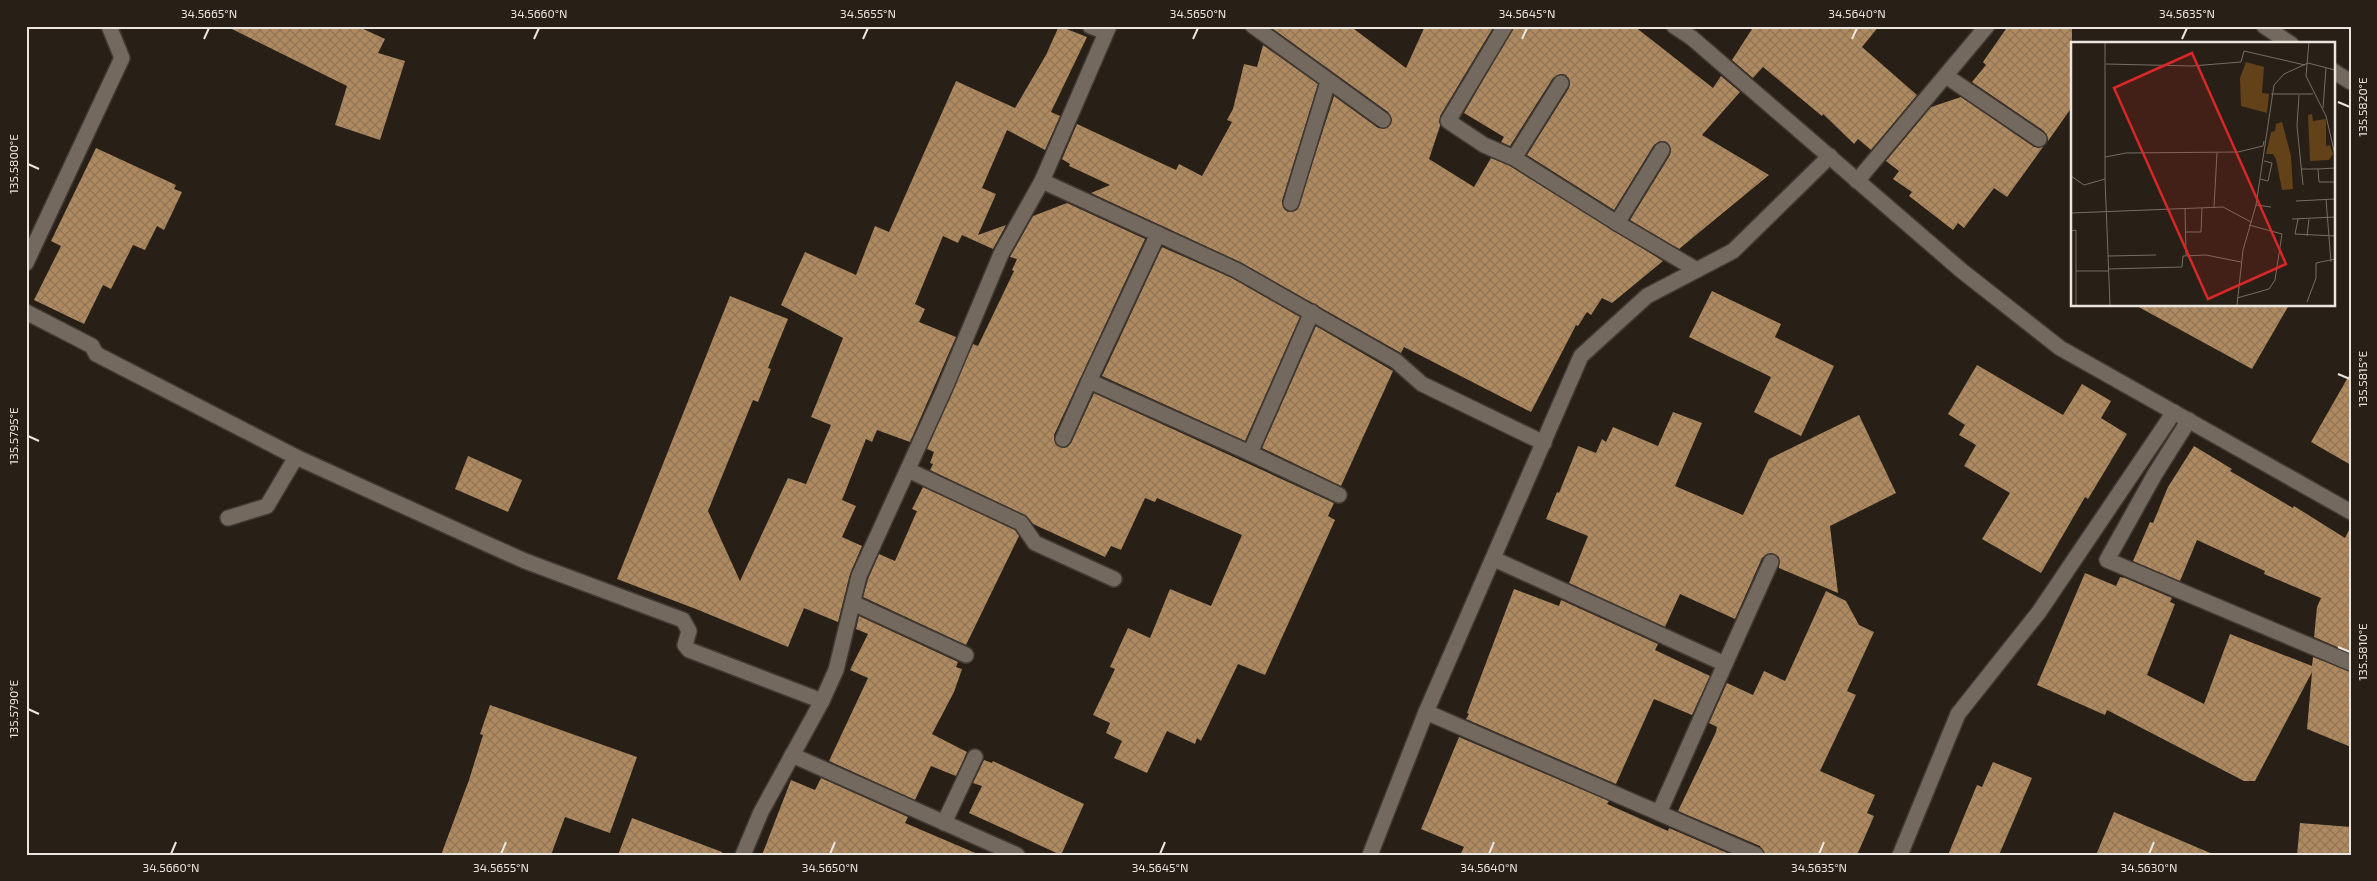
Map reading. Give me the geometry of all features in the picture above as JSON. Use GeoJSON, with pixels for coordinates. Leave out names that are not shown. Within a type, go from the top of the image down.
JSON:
{"type":"FeatureCollection","features":[{"type":"Feature","properties":{"kind":"street"},"geometry":{"type":"LineString","coordinates":[[26,263],[122,58],[109,26]]}},
{"type":"Feature","properties":{"kind":"street"},"geometry":{"type":"LineString","coordinates":[[743,855],[761,812],[822,701],[836,670],[859,576],[944,390],[1001,254],[1042,181],[1108,29],[1090,26]]}},
{"type":"Feature","properties":{"kind":"street"},"geometry":{"type":"LineString","coordinates":[[1253,26],[1383,120]]}},
{"type":"Feature","properties":{"kind":"street"},"geometry":{"type":"LineString","coordinates":[[1505,26],[1448,121],[1484,145],[1514,158],[1617,223],[1697,270]]}},
{"type":"Feature","properties":{"kind":"street"},"geometry":{"type":"LineString","coordinates":[[1674,26],[1696,32],[1858,181],[1962,271],[2060,348],[2351,512]]}},
{"type":"Feature","properties":{"kind":"street"},"geometry":{"type":"LineString","coordinates":[[1858,181],[1986,26]]}},
{"type":"Feature","properties":{"kind":"street"},"geometry":{"type":"LineString","coordinates":[[2264,26],[2288,42]]}},
{"type":"Feature","properties":{"kind":"street"},"geometry":{"type":"LineString","coordinates":[[2334,72],[2351,82]]}},
{"type":"Feature","properties":{"kind":"street"},"geometry":{"type":"LineString","coordinates":[[1946,76],[2039,139]]}},
{"type":"Feature","properties":{"kind":"street"},"geometry":{"type":"LineString","coordinates":[[1291,203],[1328,82]]}},
{"type":"Feature","properties":{"kind":"street"},"geometry":{"type":"LineString","coordinates":[[1514,158],[1561,83]]}},
{"type":"Feature","properties":{"kind":"street"},"geometry":{"type":"LineString","coordinates":[[1617,223],[1662,150]]}},
{"type":"Feature","properties":{"kind":"street"},"geometry":{"type":"LineString","coordinates":[[1370,855],[1426,712],[1494,559],[1580,356],[1646,296],[1733,251],[1830,156]]}},
{"type":"Feature","properties":{"kind":"street"},"geometry":{"type":"LineString","coordinates":[[1042,181],[1236,270],[1396,360],[1422,384],[1544,443]]}},
{"type":"Feature","properties":{"kind":"street"},"geometry":{"type":"LineString","coordinates":[[1063,439],[1158,234]]}},
{"type":"Feature","properties":{"kind":"street"},"geometry":{"type":"LineString","coordinates":[[26,312],[92,346],[96,354],[296,457],[525,561],[684,620],[689,631],[685,645],[689,650],[822,701]]}},
{"type":"Feature","properties":{"kind":"street"},"geometry":{"type":"LineString","coordinates":[[1250,453],[1312,312]]}},
{"type":"Feature","properties":{"kind":"street"},"geometry":{"type":"LineString","coordinates":[[1089,381],[1339,495]]}},
{"type":"Feature","properties":{"kind":"street"},"geometry":{"type":"LineString","coordinates":[[1900,855],[1958,714],[2039,612],[2174,412]]}},
{"type":"Feature","properties":{"kind":"street"},"geometry":{"type":"LineString","coordinates":[[2189,420],[2155,474],[2107,560],[2351,663]]}},
{"type":"Feature","properties":{"kind":"street"},"geometry":{"type":"LineString","coordinates":[[228,518],[266,506],[296,457]]}},
{"type":"Feature","properties":{"kind":"street"},"geometry":{"type":"LineString","coordinates":[[908,470],[1021,523],[1035,543],[1114,579]]}},
{"type":"Feature","properties":{"kind":"street"},"geometry":{"type":"LineString","coordinates":[[1494,559],[1725,664]]}},
{"type":"Feature","properties":{"kind":"street"},"geometry":{"type":"LineString","coordinates":[[1659,813],[1771,562]]}},
{"type":"Feature","properties":{"kind":"street"},"geometry":{"type":"LineString","coordinates":[[853,602],[966,655]]}},
{"type":"Feature","properties":{"kind":"street"},"geometry":{"type":"LineString","coordinates":[[1426,712],[1756,855]]}},
{"type":"Feature","properties":{"kind":"street"},"geometry":{"type":"LineString","coordinates":[[792,755],[1017,855]]}},
{"type":"Feature","properties":{"kind":"street"},"geometry":{"type":"LineString","coordinates":[[944,822],[975,757]]}},
{"type":"Feature","properties":{"kind":"building"},"geometry":{"type":"Polygon","coordinates":[[[226,26],[357,26],[385,39],[378,53],[405,61],[380,140],[335,125],[347,86],[226,26]]]}},
{"type":"Feature","properties":{"kind":"building"},"geometry":{"type":"Polygon","coordinates":[[[1059,26],[1087,37],[1051,112],[1060,116],[1045,150],[1007,130],[982,188],[996,194],[978,235],[1006,225],[993,249],[962,235],[958,243],[943,236],[915,304],[925,309],[919,322],[956,337],[910,442],[877,430],[872,442],[866,439],[842,500],[856,506],[842,537],[862,546],[850,574],[838,622],[804,608],[788,647],[617,579],[730,296],[788,319],[768,368],[771,369],[758,402],[753,400],[708,511],[740,581],[788,478],[806,484],[831,425],[811,417],[843,338],[781,305],[805,252],[856,275],[875,226],[889,232],[956,81],[1015,108],[1046,55],[1059,26]]]}},
{"type":"Feature","properties":{"kind":"building"},"geometry":{"type":"Polygon","coordinates":[[[1269,26],[1350,26],[1406,68],[1425,26],[1494,26],[1440,116],[1440,126],[1429,159],[1474,187],[1491,158],[1510,166],[1663,261],[1612,303],[1602,298],[1591,315],[1587,312],[1578,326],[1576,325],[1531,412],[1404,347],[1401,353],[1240,262],[1091,193],[1110,185],[1069,166],[1070,164],[1062,159],[1077,124],[1176,170],[1179,164],[1202,176],[1232,122],[1227,120],[1233,109],[1244,64],[1257,67],[1263,45],[1318,84],[1282,201],[1284,209],[1288,212],[1297,210],[1334,96],[1378,128],[1387,128],[1392,120],[1388,112],[1269,26]]]}},
{"type":"Feature","properties":{"kind":"building"},"geometry":{"type":"Polygon","coordinates":[[[1514,26],[1634,26],[1713,88],[1721,76],[1740,92],[1702,135],[1769,175],[1679,249],[1630,220],[1670,155],[1671,150],[1667,142],[1662,141],[1654,145],[1614,210],[1527,155],[1569,88],[1570,83],[1566,75],[1561,74],[1553,78],[1510,146],[1501,142],[1504,137],[1464,113],[1514,26]]]}},
{"type":"Feature","properties":{"kind":"building"},"geometry":{"type":"Polygon","coordinates":[[[1754,26],[1879,26],[1862,47],[1917,95],[1871,150],[1858,139],[1854,144],[1823,114],[1822,116],[1763,67],[1753,78],[1732,60],[1754,26]]]}},
{"type":"Feature","properties":{"kind":"building"},"geometry":{"type":"Polygon","coordinates":[[[2008,26],[2072,26],[2071,108],[2048,141],[2044,131],[1972,82],[1986,65],[1983,62],[2008,26]]]}},
{"type":"Feature","properties":{"kind":"building"},"geometry":{"type":"Polygon","coordinates":[[[1961,97],[2034,147],[2043,147],[2007,197],[1994,188],[1964,228],[1958,223],[1953,230],[1909,196],[1912,192],[1893,179],[1899,171],[1886,161],[1931,107],[1961,97]]]}},
{"type":"Feature","properties":{"kind":"building"},"geometry":{"type":"Polygon","coordinates":[[[96,148],[176,185],[174,189],[182,192],[164,230],[157,226],[145,250],[133,245],[111,289],[103,285],[84,324],[34,300],[61,246],[51,241],[96,148]]]}},
{"type":"Feature","properties":{"kind":"building"},"geometry":{"type":"Polygon","coordinates":[[[1067,203],[1145,239],[1054,435],[1056,445],[1064,448],[1071,443],[1094,393],[1334,503],[1328,516],[1335,520],[1265,675],[1238,664],[1201,741],[1197,738],[1195,744],[1167,731],[1147,773],[1114,758],[1122,741],[1106,733],[1110,723],[1093,715],[1115,669],[1110,667],[1128,628],[1150,638],[1170,589],[1211,606],[1242,535],[1157,498],[1155,502],[1145,498],[1121,550],[1111,546],[1105,557],[1033,524],[1025,515],[930,470],[933,464],[930,463],[934,452],[927,449],[973,344],[978,346],[1014,271],[1012,270],[1017,259],[1010,257],[1033,216],[1067,203]]]}},
{"type":"Feature","properties":{"kind":"building"},"geometry":{"type":"Polygon","coordinates":[[[1162,247],[1232,278],[1300,317],[1245,441],[1102,376],[1162,247]]]}},
{"type":"Feature","properties":{"kind":"building"},"geometry":{"type":"Polygon","coordinates":[[[1712,291],[1781,324],[1775,337],[1834,366],[1801,436],[1754,412],[1771,377],[1689,337],[1712,291]]]}},
{"type":"Feature","properties":{"kind":"building"},"geometry":{"type":"Polygon","coordinates":[[[2137,306],[2288,306],[2252,369],[2137,306]]]}},
{"type":"Feature","properties":{"kind":"building"},"geometry":{"type":"Polygon","coordinates":[[[1316,326],[1393,371],[1341,486],[1262,448],[1316,326]]]}},
{"type":"Feature","properties":{"kind":"building"},"geometry":{"type":"Polygon","coordinates":[[[1977,365],[2063,415],[2082,384],[2111,401],[2101,418],[2127,434],[2088,499],[2085,497],[2041,573],[1982,539],[2010,493],[1964,466],[1976,445],[1959,435],[1965,425],[1948,414],[1977,365]]]}},
{"type":"Feature","properties":{"kind":"building"},"geometry":{"type":"Polygon","coordinates":[[[2351,372],[2351,465],[2311,442],[2351,372]]]}},
{"type":"Feature","properties":{"kind":"building"},"geometry":{"type":"Polygon","coordinates":[[[1673,412],[1702,423],[1675,486],[1743,515],[1769,459],[1859,415],[1896,493],[1830,526],[1838,593],[1779,568],[1779,557],[1770,553],[1762,558],[1735,619],[1680,594],[1665,627],[1569,583],[1588,536],[1546,519],[1578,446],[1596,453],[1602,439],[1606,442],[1613,427],[1658,446],[1673,412]]]}},
{"type":"Feature","properties":{"kind":"building"},"geometry":{"type":"Polygon","coordinates":[[[2194,446],[2232,469],[2230,471],[2293,508],[2294,506],[2345,538],[2351,526],[2351,653],[2314,637],[2317,607],[2321,598],[2264,574],[2265,571],[2197,540],[2180,581],[2133,561],[2150,522],[2153,523],[2168,487],[2194,446]]]}},
{"type":"Feature","properties":{"kind":"building"},"geometry":{"type":"Polygon","coordinates":[[[468,456],[522,480],[508,512],[455,489],[468,456]]]}},
{"type":"Feature","properties":{"kind":"building"},"geometry":{"type":"Polygon","coordinates":[[[923,487],[1015,530],[1019,536],[966,645],[863,597],[868,579],[879,554],[895,561],[917,511],[912,509],[923,487]]]}},
{"type":"Feature","properties":{"kind":"building"},"geometry":{"type":"Polygon","coordinates":[[[2085,573],[2116,586],[2120,577],[2125,578],[2172,598],[2170,602],[2175,604],[2147,675],[2204,704],[2230,634],[2312,666],[2313,657],[2351,672],[2351,747],[2307,729],[2312,672],[2255,781],[2244,781],[2107,710],[2105,715],[2037,685],[2085,573]]]}},
{"type":"Feature","properties":{"kind":"building"},"geometry":{"type":"Polygon","coordinates":[[[1514,589],[1559,606],[1561,600],[1658,644],[1655,650],[1710,676],[1692,715],[1654,699],[1616,784],[1466,719],[1514,589]]]}},
{"type":"Feature","properties":{"kind":"building"},"geometry":{"type":"Polygon","coordinates":[[[1826,591],[1846,601],[1859,625],[1874,632],[1847,691],[1856,695],[1820,771],[1875,795],[1867,813],[1874,816],[1857,855],[1765,855],[1760,846],[1678,811],[1716,732],[1717,727],[1709,723],[1727,683],[1753,695],[1764,671],[1785,681],[1826,591]]]}},
{"type":"Feature","properties":{"kind":"building"},"geometry":{"type":"Polygon","coordinates":[[[859,616],[958,662],[956,667],[962,669],[954,692],[932,734],[967,752],[956,776],[931,766],[915,800],[829,761],[868,678],[850,670],[868,634],[856,629],[859,616]]]}},
{"type":"Feature","properties":{"kind":"building"},"geometry":{"type":"Polygon","coordinates":[[[490,705],[637,757],[610,833],[565,817],[551,855],[441,855],[469,780],[483,735],[480,734],[490,705]]]}},
{"type":"Feature","properties":{"kind":"building"},"geometry":{"type":"Polygon","coordinates":[[[1459,737],[1609,801],[1607,804],[1668,831],[1669,828],[1732,855],[1460,855],[1464,847],[1421,829],[1459,737]]]}},
{"type":"Feature","properties":{"kind":"building"},"geometry":{"type":"Polygon","coordinates":[[[984,760],[992,763],[993,761],[1084,804],[1061,855],[969,813],[982,786],[973,783],[984,760]]]}},
{"type":"Feature","properties":{"kind":"building"},"geometry":{"type":"Polygon","coordinates":[[[1993,762],[2032,778],[1999,855],[1948,855],[1977,785],[1982,787],[1993,762]]]}},
{"type":"Feature","properties":{"kind":"building"},"geometry":{"type":"Polygon","coordinates":[[[821,778],[908,817],[905,823],[980,855],[762,855],[791,780],[815,790],[821,778]]]}},
{"type":"Feature","properties":{"kind":"building"},"geometry":{"type":"Polygon","coordinates":[[[2114,812],[2215,855],[2096,855],[2114,812]]]}},
{"type":"Feature","properties":{"kind":"building"},"geometry":{"type":"Polygon","coordinates":[[[632,818],[722,852],[722,855],[618,855],[632,818]]]}},
{"type":"Feature","properties":{"kind":"building"},"geometry":{"type":"Polygon","coordinates":[[[2300,823],[2351,827],[2351,855],[2297,855],[2300,823]]]}}]}
